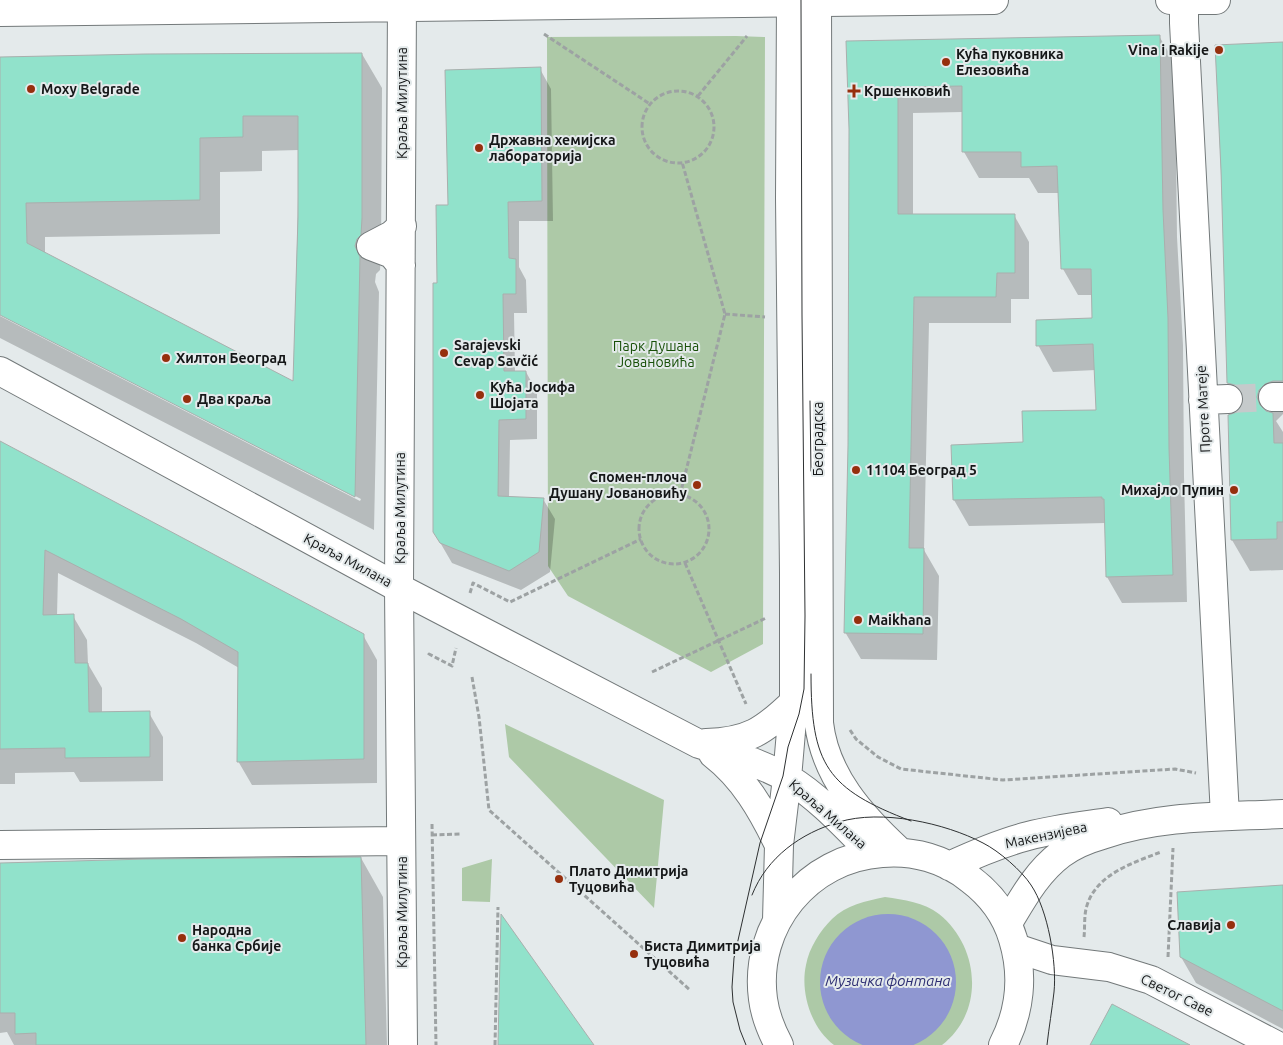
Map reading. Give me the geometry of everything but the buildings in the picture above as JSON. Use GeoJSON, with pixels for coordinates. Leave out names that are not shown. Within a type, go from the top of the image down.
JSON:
{"type":"FeatureCollection","features":[{"type":"Feature","properties":{"kind":"main road"},"geometry":{"type":"LineString","coordinates":[[0,12],[402,4],[994,0]]}},
{"type":"Feature","properties":{"kind":"main road"},"geometry":{"type":"LineString","coordinates":[[1170,0],[1216,0]]}},
{"type":"Feature","properties":{"kind":"main road","name":"Проте Матеје"},"geometry":{"type":"LineString","coordinates":[[1184,0],[1184,23],[1216,400],[1219,711],[1225,816]]}},
{"type":"Feature","properties":{"kind":"main road","name":"Београдска"},"geometry":{"type":"LineString","coordinates":[[779,845],[794,703],[790,198],[804,1]]}},
{"type":"Feature","properties":{"kind":"main road","name":"Београдска"},"geometry":{"type":"LineString","coordinates":[[804,1],[819,723],[825,753],[833,772],[845,792],[899,852]]}},
{"type":"Feature","properties":{"kind":"main road","name":"Краља Милутина"},"geometry":{"type":"LineString","coordinates":[[402,4],[399,588],[403,1045]]}},
{"type":"Feature","properties":{"kind":"main road"},"geometry":{"type":"LineString","coordinates":[[401,265],[392,254],[366,246],[392,235],[402,226]]}},
{"type":"Feature","properties":{"kind":"main road","name":"Краља Милана"},"geometry":{"type":"LineString","coordinates":[[0,371],[399,588],[699,744],[724,762],[748,790],[759,805],[779,845],[777,920]]}},
{"type":"Feature","properties":{"kind":"main road"},"geometry":{"type":"LineString","coordinates":[[699,744],[740,739],[759,732],[794,703]]}},
{"type":"Feature","properties":{"kind":"main road","name":"Краља Милана"},"geometry":{"type":"LineString","coordinates":[[699,744],[737,757],[787,778],[806,791],[872,853]]}},
{"type":"Feature","properties":{"kind":"main road","name":"Макензијева"},"geometry":{"type":"LineString","coordinates":[[949,866],[990,848],[1028,836],[1072,827],[1114,822],[1146,822],[1283,814]]}},
{"type":"Feature","properties":{"kind":"main road","name":"Макензијева"},"geometry":{"type":"LineString","coordinates":[[1012,935],[1031,884],[1062,853],[1087,840],[1121,828],[1146,822]]}},
{"type":"Feature","properties":{"kind":"main road"},"geometry":{"type":"LineString","coordinates":[[0,845],[401,841]]}},
{"type":"Feature","properties":{"kind":"main road"},"geometry":{"type":"LineString","coordinates":[[768,1039],[762,973],[767,946],[777,920],[791,900],[809,881],[843,861],[872,853],[899,852],[933,858],[964,874],[986,893],[1012,935],[1020,972],[1019,997],[1013,1021],[1003,1045]]}},
{"type":"Feature","properties":{"kind":"main road","name":"Светог Саве"},"geometry":{"type":"LineString","coordinates":[[1012,935],[1052,960],[1109,967],[1151,980],[1276,1045]]}},
{"type":"Feature","properties":{"kind":"path"},"geometry":{"type":"LineString","coordinates":[[539,31],[650,104]]}},
{"type":"Feature","properties":{"kind":"path"},"geometry":{"type":"LineString","coordinates":[[698,96],[747,36]]}},
{"type":"Feature","properties":{"kind":"path"},"geometry":{"type":"LineString","coordinates":[[667,92],[687,92],[698,96],[706,104],[712,115],[714,125],[713,136],[708,146],[701,154],[691,160],[682,162],[662,159],[653,153],[643,135],[642,124],[644,114],[650,104],[657,97],[667,92]]}},
{"type":"Feature","properties":{"kind":"path"},"geometry":{"type":"LineString","coordinates":[[680,495],[725,314],[682,162]]}},
{"type":"Feature","properties":{"kind":"path"},"geometry":{"type":"LineString","coordinates":[[725,314],[769,317]]}},
{"type":"Feature","properties":{"kind":"path"},"geometry":{"type":"LineString","coordinates":[[680,495],[689,498],[704,510],[708,519],[708,541],[694,558],[684,563],[663,562],[653,557],[641,539],[642,517],[647,508],[655,500],[665,496],[680,495]]}},
{"type":"Feature","properties":{"kind":"path"},"geometry":{"type":"LineString","coordinates":[[473,583],[510,602],[641,539]]}},
{"type":"Feature","properties":{"kind":"path"},"geometry":{"type":"LineString","coordinates":[[684,563],[746,704]]}},
{"type":"Feature","properties":{"kind":"path"},"geometry":{"type":"LineString","coordinates":[[652,672],[769,617]]}},
{"type":"Feature","properties":{"kind":"path"},"geometry":{"type":"LineString","coordinates":[[429,664],[429,654],[452,666]]}},
{"type":"Feature","properties":{"kind":"path"},"geometry":{"type":"LineString","coordinates":[[472,677],[479,717],[489,810],[690,990]]}},
{"type":"Feature","properties":{"kind":"path"},"geometry":{"type":"LineString","coordinates":[[847,726],[856,739],[878,757],[901,769],[1002,780],[1175,769]]}},
{"type":"Feature","properties":{"kind":"path"},"geometry":{"type":"LineString","coordinates":[[432,816],[436,1045]]}},
{"type":"Feature","properties":{"kind":"path"},"geometry":{"type":"LineString","coordinates":[[432,835],[462,834]]}},
{"type":"Feature","properties":{"kind":"path"},"geometry":{"type":"LineString","coordinates":[[1084,938],[1086,909],[1093,893],[1104,880],[1128,864],[1173,847],[1168,958]]}},
{"type":"Feature","properties":{"kind":"path"},"geometry":{"type":"LineString","coordinates":[[495,1045],[498,907]]}},
{"type":"Feature","properties":{"kind":"green space","name":"Парк Душана Јовановића"},"geometry":{"type":"Polygon","coordinates":[[[547,37],[765,37],[763,644],[711,672],[568,596],[548,566],[547,37]]]}},
{"type":"Feature","properties":{"kind":"green space"},"geometry":{"type":"Polygon","coordinates":[[[505,724],[664,800],[654,908],[509,757],[505,724]]]}},
{"type":"Feature","properties":{"kind":"green space"},"geometry":{"type":"Polygon","coordinates":[[[492,859],[490,902],[462,901],[462,868],[492,859]]]}},
{"type":"Feature","properties":{"kind":"green space","name":"Музичка фонтана"},"geometry":{"type":"Polygon","coordinates":[[[885,897],[914,902],[933,910],[953,928],[963,944],[969,961],[972,980],[971,998],[965,1015],[956,1031],[942,1045],[834,1045],[819,1029],[809,1009],[805,986],[806,965],[812,946],[819,934],[832,919],[844,910],[864,902],[885,897]]]}},
{"type":"Feature","properties":{"kind":"water","name":"Музичка фонтана"},"geometry":{"type":"Polygon","coordinates":[[[888,914],[914,920],[936,934],[950,956],[956,982],[950,1008],[936,1030],[914,1044],[888,1050],[862,1044],[840,1030],[826,1008],[820,982],[826,956],[840,934],[862,920],[888,914]]]}},
{"type":"Feature","properties":{"kind":"tunnel"},"geometry":{"type":"LineString","coordinates":[[1228,399],[1273,397]]}},
{"type":"Feature","properties":{"kind":"tram line"},"geometry":{"type":"LineString","coordinates":[[746,1045],[733,1002],[734,958],[760,843],[783,776],[788,747],[799,714],[804,689],[801,0]]}},
{"type":"Feature","properties":{"kind":"tram line"},"geometry":{"type":"LineString","coordinates":[[810,401],[811,471]]}},
{"type":"Feature","properties":{"kind":"tram line"},"geometry":{"type":"LineString","coordinates":[[811,674],[815,731],[820,752],[830,770],[842,784],[860,797],[911,821]]}},
{"type":"Feature","properties":{"kind":"tram line"},"geometry":{"type":"LineString","coordinates":[[752,895],[758,881],[776,858],[787,848],[811,833],[839,822],[856,818],[874,817],[912,820],[950,829],[983,843],[1003,856],[1031,885],[1047,922],[1053,952],[1055,980],[1047,1045]]}},
{"type":"Feature","properties":{"kind":"place","name":"Vina i Rakije"},"geometry":{"type":"Point","coordinates":[1219,50]}},
{"type":"Feature","properties":{"kind":"place","name":"Кућа пуковника Елезовића"},"geometry":{"type":"Point","coordinates":[946,62]}},
{"type":"Feature","properties":{"kind":"place","name":"Moxy Belgrade"},"geometry":{"type":"Point","coordinates":[31,89]}},
{"type":"Feature","properties":{"kind":"place","name":"Кршенковић"},"geometry":{"type":"Point","coordinates":[854,91]}},
{"type":"Feature","properties":{"kind":"place","name":"Државна хемијска лабораторија"},"geometry":{"type":"Point","coordinates":[479,148]}},
{"type":"Feature","properties":{"kind":"place","name":"Sarajevski Cevap Savčić"},"geometry":{"type":"Point","coordinates":[444,353]}},
{"type":"Feature","properties":{"kind":"place","name":"Хилтон Београд"},"geometry":{"type":"Point","coordinates":[166,358]}},
{"type":"Feature","properties":{"kind":"place","name":"Кућа Јосифа Шојата"},"geometry":{"type":"Point","coordinates":[480,395]}},
{"type":"Feature","properties":{"kind":"place","name":"Два краља"},"geometry":{"type":"Point","coordinates":[187,399]}},
{"type":"Feature","properties":{"kind":"place","name":"11104 Београд 5"},"geometry":{"type":"Point","coordinates":[856,470]}},
{"type":"Feature","properties":{"kind":"place","name":"Спомен-плоча Душану Јовановићу"},"geometry":{"type":"Point","coordinates":[697,485]}},
{"type":"Feature","properties":{"kind":"place","name":"Михајло Пупин"},"geometry":{"type":"Point","coordinates":[1234,490]}},
{"type":"Feature","properties":{"kind":"place","name":"Maikhana"},"geometry":{"type":"Point","coordinates":[858,620]}},
{"type":"Feature","properties":{"kind":"place","name":"Плато Димитрија Туцовића"},"geometry":{"type":"Point","coordinates":[559,879]}},
{"type":"Feature","properties":{"kind":"place","name":"Славија"},"geometry":{"type":"Point","coordinates":[1231,925]}},
{"type":"Feature","properties":{"kind":"place","name":"Народна банка Србије"},"geometry":{"type":"Point","coordinates":[182,938]}},
{"type":"Feature","properties":{"kind":"place","name":"Биста Димитрија Туцовића"},"geometry":{"type":"Point","coordinates":[634,954]}}]}
